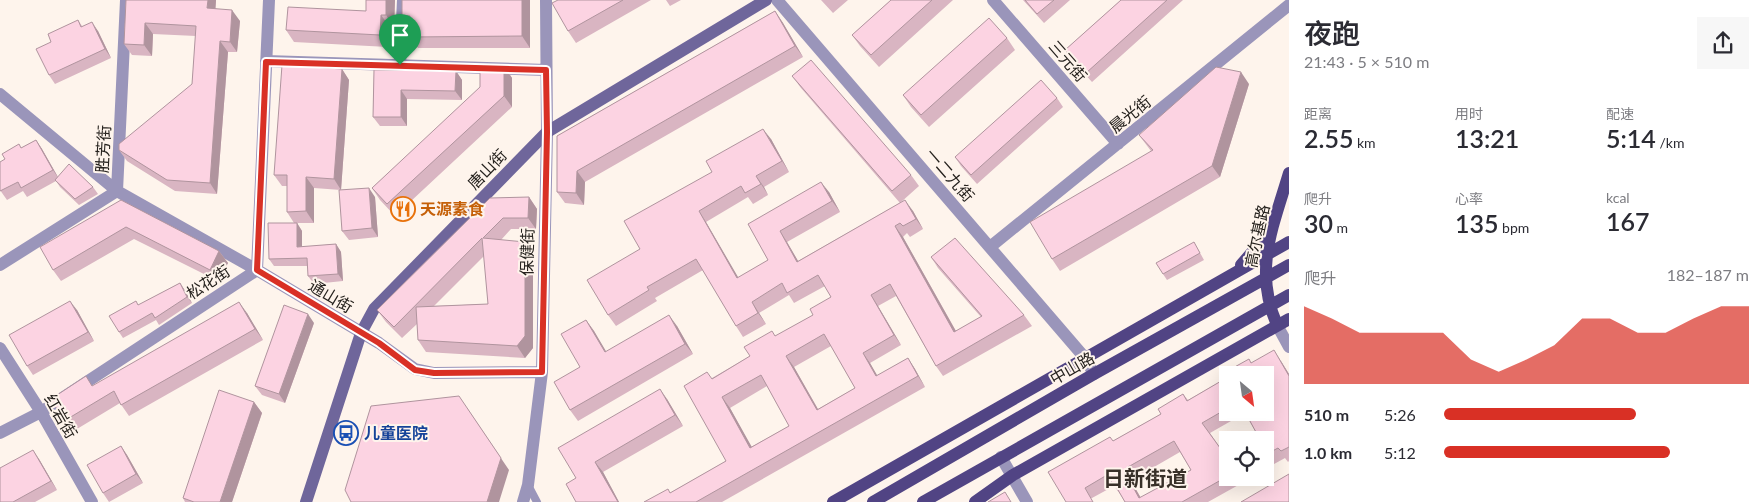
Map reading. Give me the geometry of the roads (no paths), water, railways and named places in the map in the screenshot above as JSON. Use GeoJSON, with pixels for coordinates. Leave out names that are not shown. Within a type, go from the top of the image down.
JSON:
{"type":"FeatureCollection","features":[{"type":"Feature","properties":{"kind":"main road","name":"唐山街"},"geometry":{"type":"LineString","coordinates":[[306,502],[360,333],[374,309],[547,132],[766,0]]}},
{"type":"Feature","properties":{"kind":"main road","name":"高尔基路"},"geometry":{"type":"LineString","coordinates":[[1277,325],[1269,305],[1264,278],[1273,227],[1289,173]]}},
{"type":"Feature","properties":{"kind":"main road"},"geometry":{"type":"LineString","coordinates":[[1232,274],[1273,227]]}},
{"type":"Feature","properties":{"kind":"main road"},"geometry":{"type":"LineString","coordinates":[[833,502],[1289,242]]}},
{"type":"Feature","properties":{"kind":"main road"},"geometry":{"type":"LineString","coordinates":[[1229,298],[1268,254]]}},
{"type":"Feature","properties":{"kind":"main road","name":"中山路"},"geometry":{"type":"LineString","coordinates":[[873,502],[1094,374],[1289,265]]}},
{"type":"Feature","properties":{"kind":"main road"},"geometry":{"type":"LineString","coordinates":[[923,502],[1288,293]]}},
{"type":"Feature","properties":{"kind":"main road"},"geometry":{"type":"LineString","coordinates":[[1277,325],[1288,293]]}},
{"type":"Feature","properties":{"kind":"main road"},"geometry":{"type":"LineString","coordinates":[[975,502],[1013,475],[1289,319]]}},
{"type":"Feature","properties":{"kind":"street","name":"胜芳街"},"geometry":{"type":"LineString","coordinates":[[0,265],[117,191],[126,0]]}},
{"type":"Feature","properties":{"kind":"street"},"geometry":{"type":"LineString","coordinates":[[257,270],[269,0]]}},
{"type":"Feature","properties":{"kind":"street"},"geometry":{"type":"LineString","coordinates":[[400,65],[403,0]]}},
{"type":"Feature","properties":{"kind":"street","name":"保健街"},"geometry":{"type":"LineString","coordinates":[[522,502],[528,485],[542,372],[547,132],[546,0]]}},
{"type":"Feature","properties":{"kind":"street","name":"一二九街"},"geometry":{"type":"LineString","coordinates":[[777,0],[1085,358],[1094,374]]}},
{"type":"Feature","properties":{"kind":"street","name":"三元街"},"geometry":{"type":"LineString","coordinates":[[993,0],[1118,144]]}},
{"type":"Feature","properties":{"kind":"street","name":"晨光街"},"geometry":{"type":"LineString","coordinates":[[990,247],[1289,5]]}},
{"type":"Feature","properties":{"kind":"street"},"geometry":{"type":"LineString","coordinates":[[266,62],[546,70]]}},
{"type":"Feature","properties":{"kind":"street","name":"通山街"},"geometry":{"type":"LineString","coordinates":[[0,94],[117,191],[257,270],[379,343],[415,370],[434,373],[542,372]]}},
{"type":"Feature","properties":{"kind":"street","name":"松花街"},"geometry":{"type":"LineString","coordinates":[[0,433],[41,412],[257,270]]}},
{"type":"Feature","properties":{"kind":"street"},"geometry":{"type":"LineString","coordinates":[[1277,325],[1289,347]]}},
{"type":"Feature","properties":{"kind":"street","name":"红岩街"},"geometry":{"type":"LineString","coordinates":[[0,348],[41,412],[92,502]]}},
{"type":"Feature","properties":{"kind":"street"},"geometry":{"type":"LineString","coordinates":[[1001,457],[1027,502]]}},
{"type":"Feature","properties":{"kind":"lane"},"geometry":{"type":"LineString","coordinates":[[528,485],[537,502]]}},
{"type":"Feature","properties":{"kind":"place","name":"天源素食"},"geometry":{"type":"Point","coordinates":[403,209]}},
{"type":"Feature","properties":{"kind":"place","name":"儿童医院"},"geometry":{"type":"Point","coordinates":[346,433]}},
{"type":"Feature","properties":{"kind":"district","name":"日新街道"},"geometry":{"type":"Point","coordinates":[1145,479]}}]}
